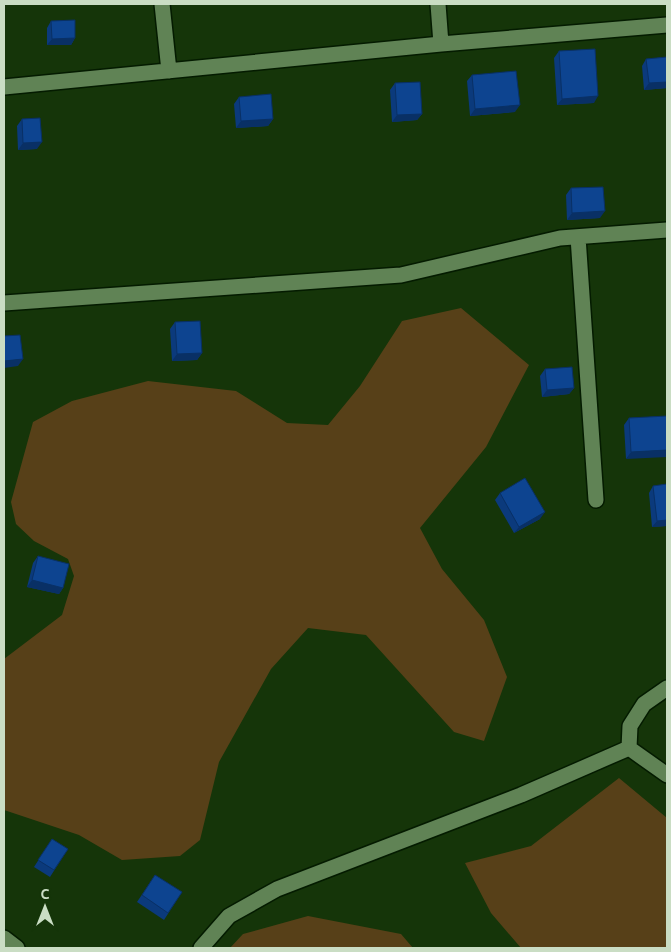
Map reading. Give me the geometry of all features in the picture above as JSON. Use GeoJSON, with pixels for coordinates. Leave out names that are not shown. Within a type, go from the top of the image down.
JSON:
{"type":"FeatureCollection","features":[{"type":"Feature","properties":{"kind":"street"},"geometry":{"type":"LineString","coordinates":[[162,4],[169,71]]}},
{"type":"Feature","properties":{"kind":"street"},"geometry":{"type":"LineString","coordinates":[[438,4],[441,44]]}},
{"type":"Feature","properties":{"kind":"street"},"geometry":{"type":"LineString","coordinates":[[4,87],[441,44],[667,25]]}},
{"type":"Feature","properties":{"kind":"street"},"geometry":{"type":"LineString","coordinates":[[4,302],[401,275],[560,238],[667,230]]}},
{"type":"Feature","properties":{"kind":"street"},"geometry":{"type":"LineString","coordinates":[[578,237],[596,500]]}},
{"type":"Feature","properties":{"kind":"street"},"geometry":{"type":"LineString","coordinates":[[629,748],[630,726],[644,704],[667,688]]}},
{"type":"Feature","properties":{"kind":"street"},"geometry":{"type":"LineString","coordinates":[[629,748],[667,775]]}},
{"type":"Feature","properties":{"kind":"street"},"geometry":{"type":"LineString","coordinates":[[201,948],[229,916],[277,889],[521,796],[629,748]]}},
{"type":"Feature","properties":{"kind":"street"},"geometry":{"type":"LineString","coordinates":[[4,938],[17,948]]}},
{"type":"Feature","properties":{"kind":"shaded area"},"geometry":{"type":"Polygon","coordinates":[[[461,308],[529,365],[486,447],[420,528],[442,569],[484,620],[507,677],[484,741],[454,732],[366,635],[308,628],[271,669],[219,762],[200,840],[180,856],[122,860],[79,835],[4,810],[4,659],[62,615],[74,576],[68,559],[34,541],[16,524],[11,502],[33,422],[72,401],[148,381],[236,391],[287,423],[328,425],[360,386],[402,321],[461,308]]]}},
{"type":"Feature","properties":{"kind":"shaded area"},"geometry":{"type":"Polygon","coordinates":[[[619,778],[667,818],[667,948],[521,948],[491,913],[465,863],[531,846],[619,778]]]}},
{"type":"Feature","properties":{"kind":"shaded area"},"geometry":{"type":"Polygon","coordinates":[[[308,916],[401,934],[413,948],[230,948],[243,934],[308,916]]]}},
{"type":"Feature","properties":{"kind":"building"},"geometry":{"type":"Polygon","coordinates":[[[75,20],[75,38],[52,39],[51,21],[75,20]]]}},
{"type":"Feature","properties":{"kind":"building"},"geometry":{"type":"Polygon","coordinates":[[[595,49],[598,96],[562,99],[559,51],[595,49]]]}},
{"type":"Feature","properties":{"kind":"building"},"geometry":{"type":"Polygon","coordinates":[[[667,57],[667,82],[649,83],[646,59],[667,57]]]}},
{"type":"Feature","properties":{"kind":"building"},"geometry":{"type":"Polygon","coordinates":[[[516,71],[520,105],[475,109],[472,75],[516,71]]]}},
{"type":"Feature","properties":{"kind":"building"},"geometry":{"type":"Polygon","coordinates":[[[420,82],[422,114],[397,115],[395,83],[420,82]]]}},
{"type":"Feature","properties":{"kind":"building"},"geometry":{"type":"Polygon","coordinates":[[[271,94],[273,119],[241,121],[239,97],[271,94]]]}},
{"type":"Feature","properties":{"kind":"building"},"geometry":{"type":"Polygon","coordinates":[[[40,118],[42,142],[23,143],[22,119],[40,118]]]}},
{"type":"Feature","properties":{"kind":"building"},"geometry":{"type":"Polygon","coordinates":[[[603,187],[605,211],[572,213],[571,188],[603,187]]]}},
{"type":"Feature","properties":{"kind":"building"},"geometry":{"type":"Polygon","coordinates":[[[200,321],[202,353],[177,354],[175,322],[200,321]]]}},
{"type":"Feature","properties":{"kind":"building"},"geometry":{"type":"Polygon","coordinates":[[[20,335],[23,359],[4,361],[4,336],[20,335]]]}},
{"type":"Feature","properties":{"kind":"building"},"geometry":{"type":"Polygon","coordinates":[[[572,367],[574,388],[547,390],[545,369],[572,367]]]}},
{"type":"Feature","properties":{"kind":"building"},"geometry":{"type":"Polygon","coordinates":[[[667,416],[667,450],[631,452],[629,418],[667,416]]]}},
{"type":"Feature","properties":{"kind":"building"},"geometry":{"type":"Polygon","coordinates":[[[525,478],[545,512],[519,527],[500,493],[525,478]]]}},
{"type":"Feature","properties":{"kind":"building"},"geometry":{"type":"Polygon","coordinates":[[[667,484],[667,520],[657,521],[653,486],[667,484]]]}},
{"type":"Feature","properties":{"kind":"building"},"geometry":{"type":"Polygon","coordinates":[[[38,556],[69,564],[63,588],[32,580],[38,556]]]}},
{"type":"Feature","properties":{"kind":"building"},"geometry":{"type":"Polygon","coordinates":[[[52,839],[68,849],[54,870],[38,860],[52,839]]]}},
{"type":"Feature","properties":{"kind":"building"},"geometry":{"type":"Polygon","coordinates":[[[155,875],[182,892],[168,913],[142,895],[155,875]]]}}]}
